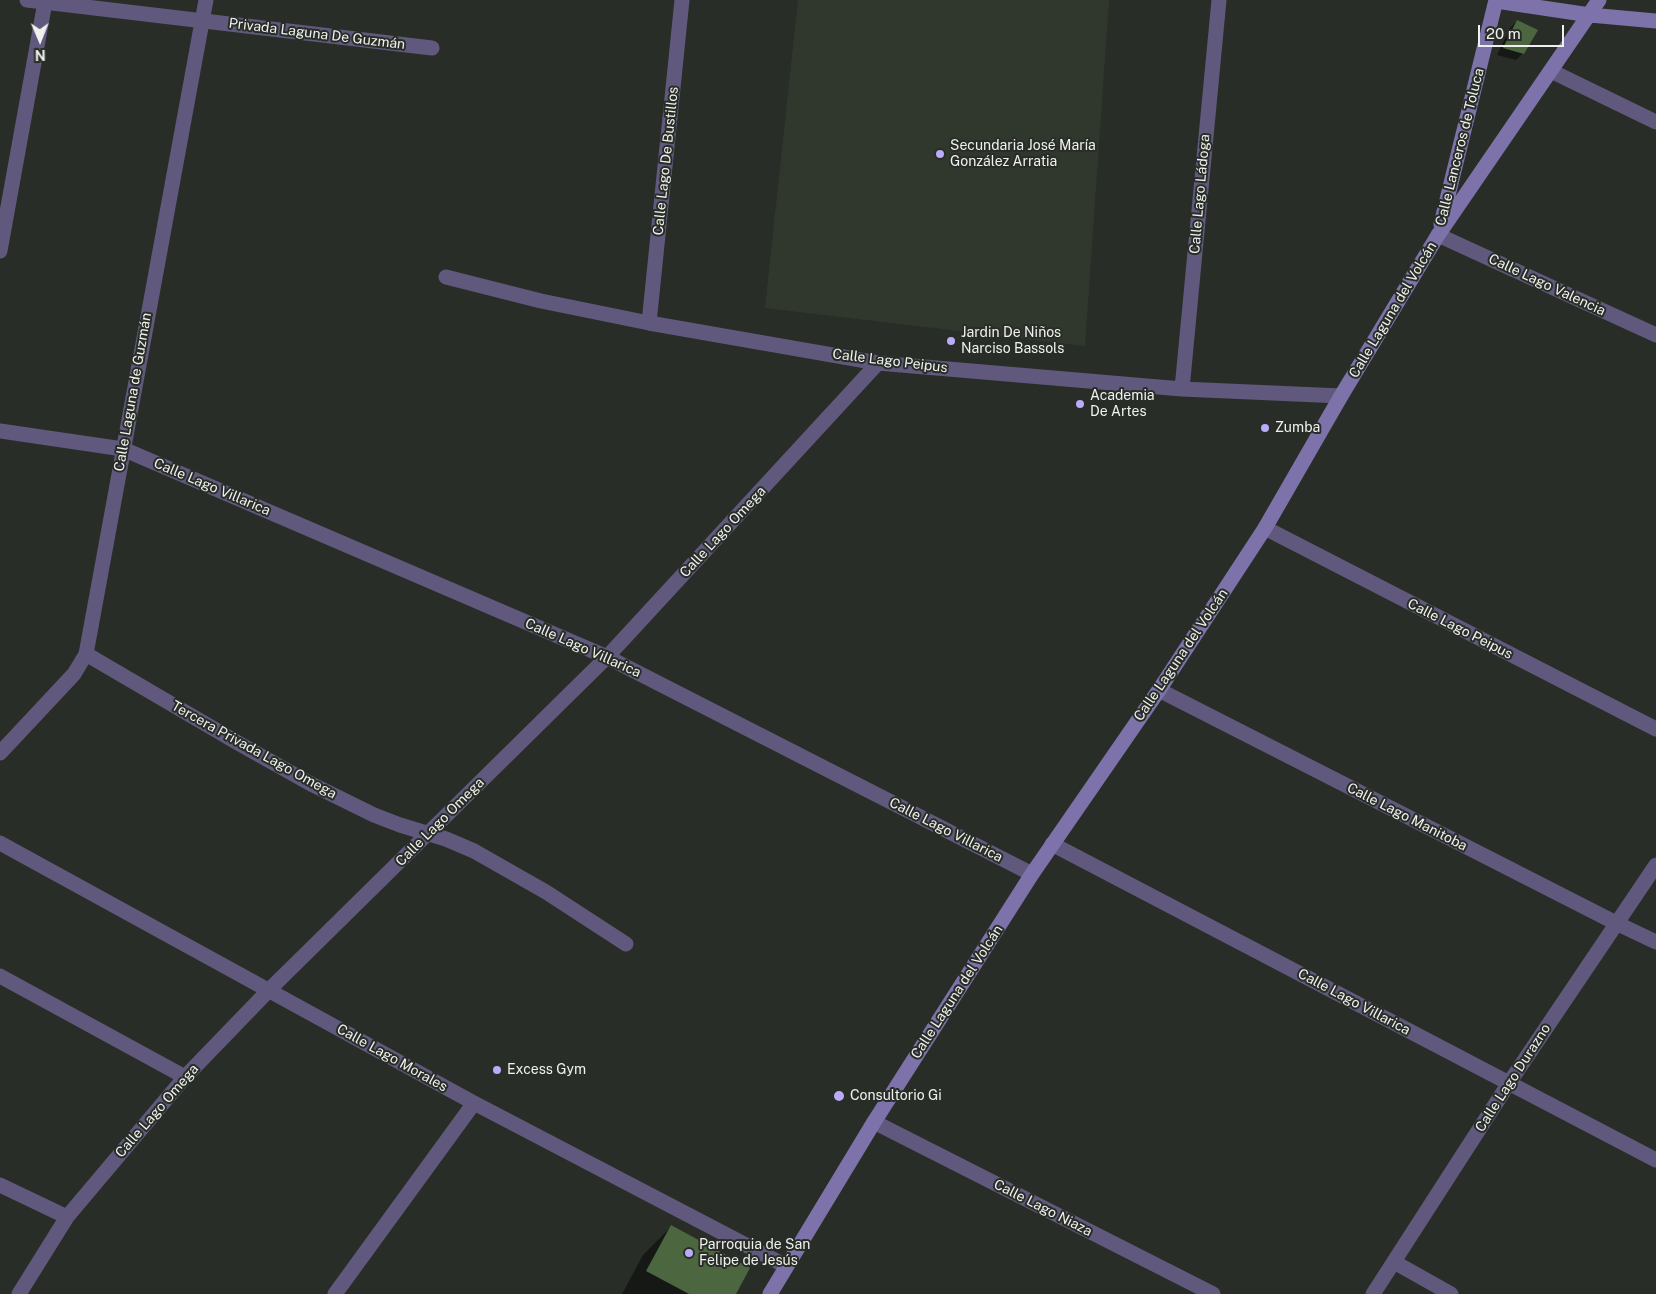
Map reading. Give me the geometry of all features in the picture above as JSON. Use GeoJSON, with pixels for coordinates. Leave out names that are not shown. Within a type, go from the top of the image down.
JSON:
{"type":"FeatureCollection","features":[{"type":"Feature","properties":{"kind":"street","name":"Privada Laguna De Guzmán"},"geometry":{"type":"LineString","coordinates":[[27,0],[432,48]]}},
{"type":"Feature","properties":{"kind":"street","name":"Calle Laguna de Guzmán"},"geometry":{"type":"LineString","coordinates":[[0,753],[74,674],[86,654],[206,0]]}},
{"type":"Feature","properties":{"kind":"street","name":"Calle Lago De Bustillos"},"geometry":{"type":"LineString","coordinates":[[649,323],[682,0]]}},
{"type":"Feature","properties":{"kind":"street","name":"Calle Lago Ládoga"},"geometry":{"type":"LineString","coordinates":[[1182,389],[1219,0]]}},
{"type":"Feature","properties":{"kind":"street","name":"Calle Laguna del Volcán"},"geometry":{"type":"LineString","coordinates":[[770,1294],[874,1122],[1032,874],[1159,690],[1265,528],[1341,396],[1438,235],[1599,0]]}},
{"type":"Feature","properties":{"kind":"street"},"geometry":{"type":"LineString","coordinates":[[1496,1],[1590,15],[1656,21]]}},
{"type":"Feature","properties":{"kind":"street","name":"Calle Lanceros de Toluca"},"geometry":{"type":"LineString","coordinates":[[1438,235],[1496,1]]}},
{"type":"Feature","properties":{"kind":"street"},"geometry":{"type":"LineString","coordinates":[[0,251],[45,2]]}},
{"type":"Feature","properties":{"kind":"street"},"geometry":{"type":"LineString","coordinates":[[1551,71],[1656,122]]}},
{"type":"Feature","properties":{"kind":"street","name":"Calle Lago Valencia"},"geometry":{"type":"LineString","coordinates":[[1438,235],[1656,336]]}},
{"type":"Feature","properties":{"kind":"street","name":"Calle Lago Peipus"},"geometry":{"type":"LineString","coordinates":[[446,277],[541,301],[649,323],[878,363],[1182,389],[1341,396]]}},
{"type":"Feature","properties":{"kind":"street","name":"Calle Lago Omega"},"geometry":{"type":"LineString","coordinates":[[19,1294],[67,1217],[185,1077],[269,990],[607,657],[878,363]]}},
{"type":"Feature","properties":{"kind":"street","name":"Calle Lago Villarica"},"geometry":{"type":"LineString","coordinates":[[0,431],[123,448],[607,657],[1032,874]]}},
{"type":"Feature","properties":{"kind":"street","name":"Calle Lago Peipus"},"geometry":{"type":"LineString","coordinates":[[1265,528],[1656,729]]}},
{"type":"Feature","properties":{"kind":"street","name":"Tercera Privada Lago Omega"},"geometry":{"type":"LineString","coordinates":[[86,654],[311,784],[400,825],[462,844],[546,892],[626,944]]}},
{"type":"Feature","properties":{"kind":"street","name":"Calle Lago Manitoba"},"geometry":{"type":"LineString","coordinates":[[1159,690],[1656,942]]}},
{"type":"Feature","properties":{"kind":"street","name":"Calle Lago Morales"},"geometry":{"type":"LineString","coordinates":[[0,843],[474,1103],[786,1266]]}},
{"type":"Feature","properties":{"kind":"street","name":"Calle Lago Villarica"},"geometry":{"type":"LineString","coordinates":[[1052,844],[1656,1160]]}},
{"type":"Feature","properties":{"kind":"street","name":"Calle Lago Durazno"},"geometry":{"type":"LineString","coordinates":[[1373,1294],[1509,1083],[1656,865]]}},
{"type":"Feature","properties":{"kind":"street"},"geometry":{"type":"LineString","coordinates":[[0,976],[185,1077]]}},
{"type":"Feature","properties":{"kind":"street"},"geometry":{"type":"LineString","coordinates":[[335,1294],[474,1103]]}},
{"type":"Feature","properties":{"kind":"street","name":"Calle Lago Niaza"},"geometry":{"type":"LineString","coordinates":[[874,1122],[1213,1294]]}},
{"type":"Feature","properties":{"kind":"street"},"geometry":{"type":"LineString","coordinates":[[0,1185],[67,1217]]}},
{"type":"Feature","properties":{"kind":"street"},"geometry":{"type":"LineString","coordinates":[[1394,1262],[1451,1294]]}},
{"type":"Feature","properties":{"kind":"shaded area","name":"Secundaria José María González Arratia"},"geometry":{"type":"Polygon","coordinates":[[[798,0],[1109,0],[1085,346],[765,308],[798,0]]]}},
{"type":"Feature","properties":{"kind":"building"},"geometry":{"type":"Polygon","coordinates":[[[1517,20],[1538,30],[1524,54],[1503,48],[1517,20]]]}},
{"type":"Feature","properties":{"kind":"building","name":"Parroquia de San Felipe de Jesús"},"geometry":{"type":"Polygon","coordinates":[[[671,1225],[750,1268],[736,1294],[689,1294],[646,1271],[671,1225]]]}},
{"type":"Feature","properties":{"kind":"place","name":"Secundaria José María González Arratia"},"geometry":{"type":"Point","coordinates":[940,154]}},
{"type":"Feature","properties":{"kind":"place","name":"Jardin De Niños Narciso Bassols"},"geometry":{"type":"Point","coordinates":[951,341]}},
{"type":"Feature","properties":{"kind":"place","name":"Academia De Artes"},"geometry":{"type":"Point","coordinates":[1080,404]}},
{"type":"Feature","properties":{"kind":"place","name":"Zumba"},"geometry":{"type":"Point","coordinates":[1265,428]}},
{"type":"Feature","properties":{"kind":"place","name":"Excess Gym"},"geometry":{"type":"Point","coordinates":[497,1070]}},
{"type":"Feature","properties":{"kind":"place","name":"Consultorio Gi"},"geometry":{"type":"Point","coordinates":[839,1096]}},
{"type":"Feature","properties":{"kind":"place","name":"Parroquia de San Felipe de Jesús"},"geometry":{"type":"Point","coordinates":[689,1253]}}]}
